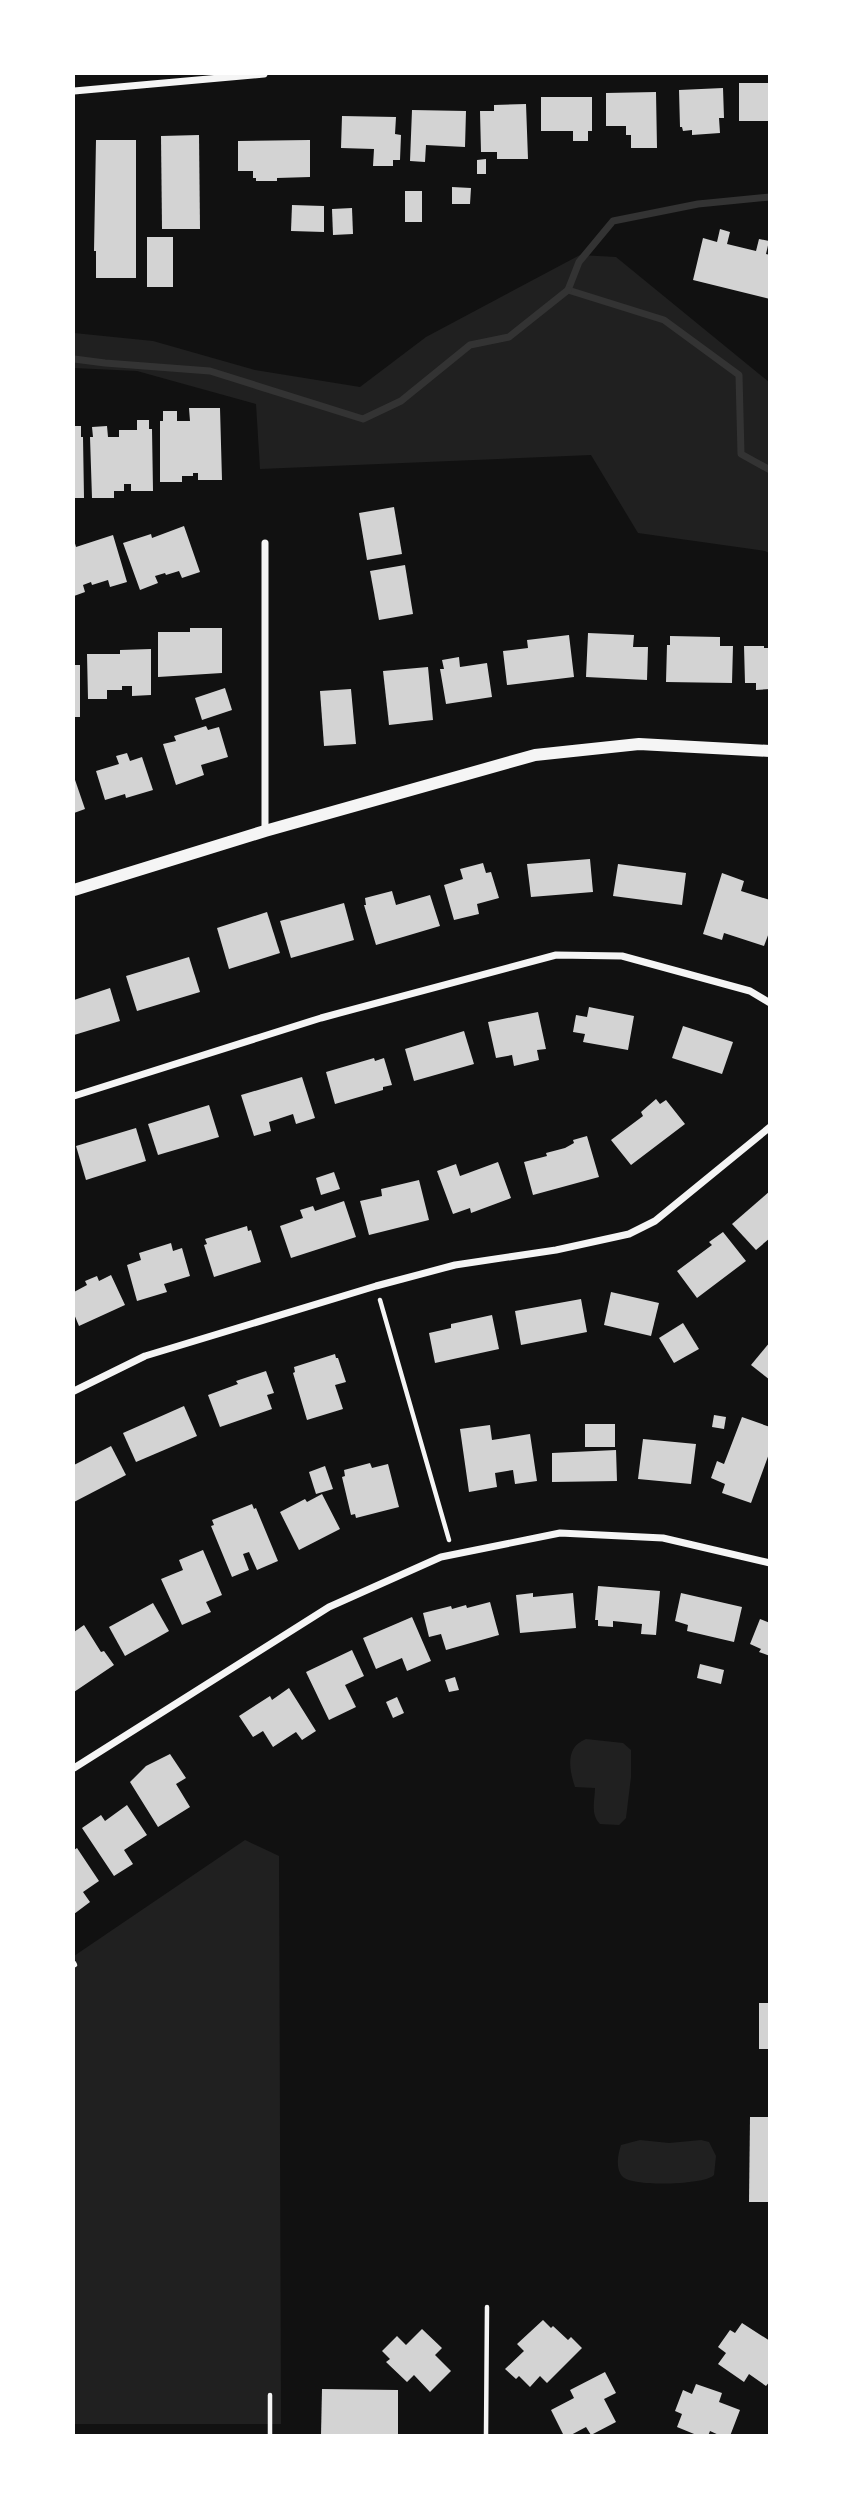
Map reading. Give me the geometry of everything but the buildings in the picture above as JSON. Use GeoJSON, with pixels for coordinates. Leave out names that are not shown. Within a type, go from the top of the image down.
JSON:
{"type":"FeatureCollection","features":[{"type":"Feature","properties":{"kind":"street"},"geometry":{"type":"LineString","coordinates":[[74,91],[264,74]]}},
{"type":"Feature","properties":{"kind":"street"},"geometry":{"type":"LineString","coordinates":[[265,543],[265,831]]}},
{"type":"Feature","properties":{"kind":"street"},"geometry":{"type":"LineString","coordinates":[[74,890],[265,831],[535,755],[639,744],[769,751]]}},
{"type":"Feature","properties":{"kind":"street"},"geometry":{"type":"LineString","coordinates":[[74,1096],[321,1018],[556,955],[622,956],[750,991],[769,1003]]}},
{"type":"Feature","properties":{"kind":"street"},"geometry":{"type":"LineString","coordinates":[[74,1391],[145,1356],[376,1286],[455,1265],[556,1250],[629,1234],[655,1221],[769,1126]]}},
{"type":"Feature","properties":{"kind":"street"},"geometry":{"type":"LineString","coordinates":[[74,1768],[328,1606],[441,1557],[560,1534],[663,1538],[769,1563]]}},
{"type":"Feature","properties":{"kind":"path"},"geometry":{"type":"LineString","coordinates":[[376,1286],[453,1555]]}},
{"type":"Feature","properties":{"kind":"path"},"geometry":{"type":"LineString","coordinates":[[486,2435],[487,2307]]}},
{"type":"Feature","properties":{"kind":"path"},"geometry":{"type":"LineString","coordinates":[[270,2395],[270,2435]]}},
{"type":"Feature","properties":{"kind":"shaded area"},"geometry":{"type":"Polygon","coordinates":[[[580,255],[616,257],[769,382],[769,553],[638,533],[591,455],[260,469],[256,404],[137,371],[74,368],[74,333],[153,341],[255,370],[360,387],[426,337],[580,255]]]}},
{"type":"Feature","properties":{"kind":"shaded area"},"geometry":{"type":"Polygon","coordinates":[[[586,1739],[623,1743],[631,1750],[626,1818],[619,1825],[600,1824],[597,1820],[594,1811],[595,1788],[575,1787],[570,1759],[575,1747],[586,1739]]]}},
{"type":"Feature","properties":{"kind":"shaded area"},"geometry":{"type":"Polygon","coordinates":[[[245,1840],[279,1856],[281,2424],[74,2424],[74,1956],[245,1840]]]}},
{"type":"Feature","properties":{"kind":"shaded area"},"geometry":{"type":"Polygon","coordinates":[[[640,2140],[669,2143],[701,2140],[709,2142],[716,2156],[714,2175],[684,2183],[629,2180],[623,2177],[619,2170],[621,2145],[640,2140]]]}},
{"type":"Feature","properties":{"kind":"waterway"},"geometry":{"type":"LineString","coordinates":[[568,290],[579,262],[613,221],[698,204],[770,197]]}},
{"type":"Feature","properties":{"kind":"waterway"},"geometry":{"type":"LineString","coordinates":[[568,290],[664,320],[739,375],[741,454],[770,470]]}},
{"type":"Feature","properties":{"kind":"waterway"},"geometry":{"type":"LineString","coordinates":[[74,359],[210,371],[363,419],[401,401],[470,345],[509,337],[568,290]]}}]}
